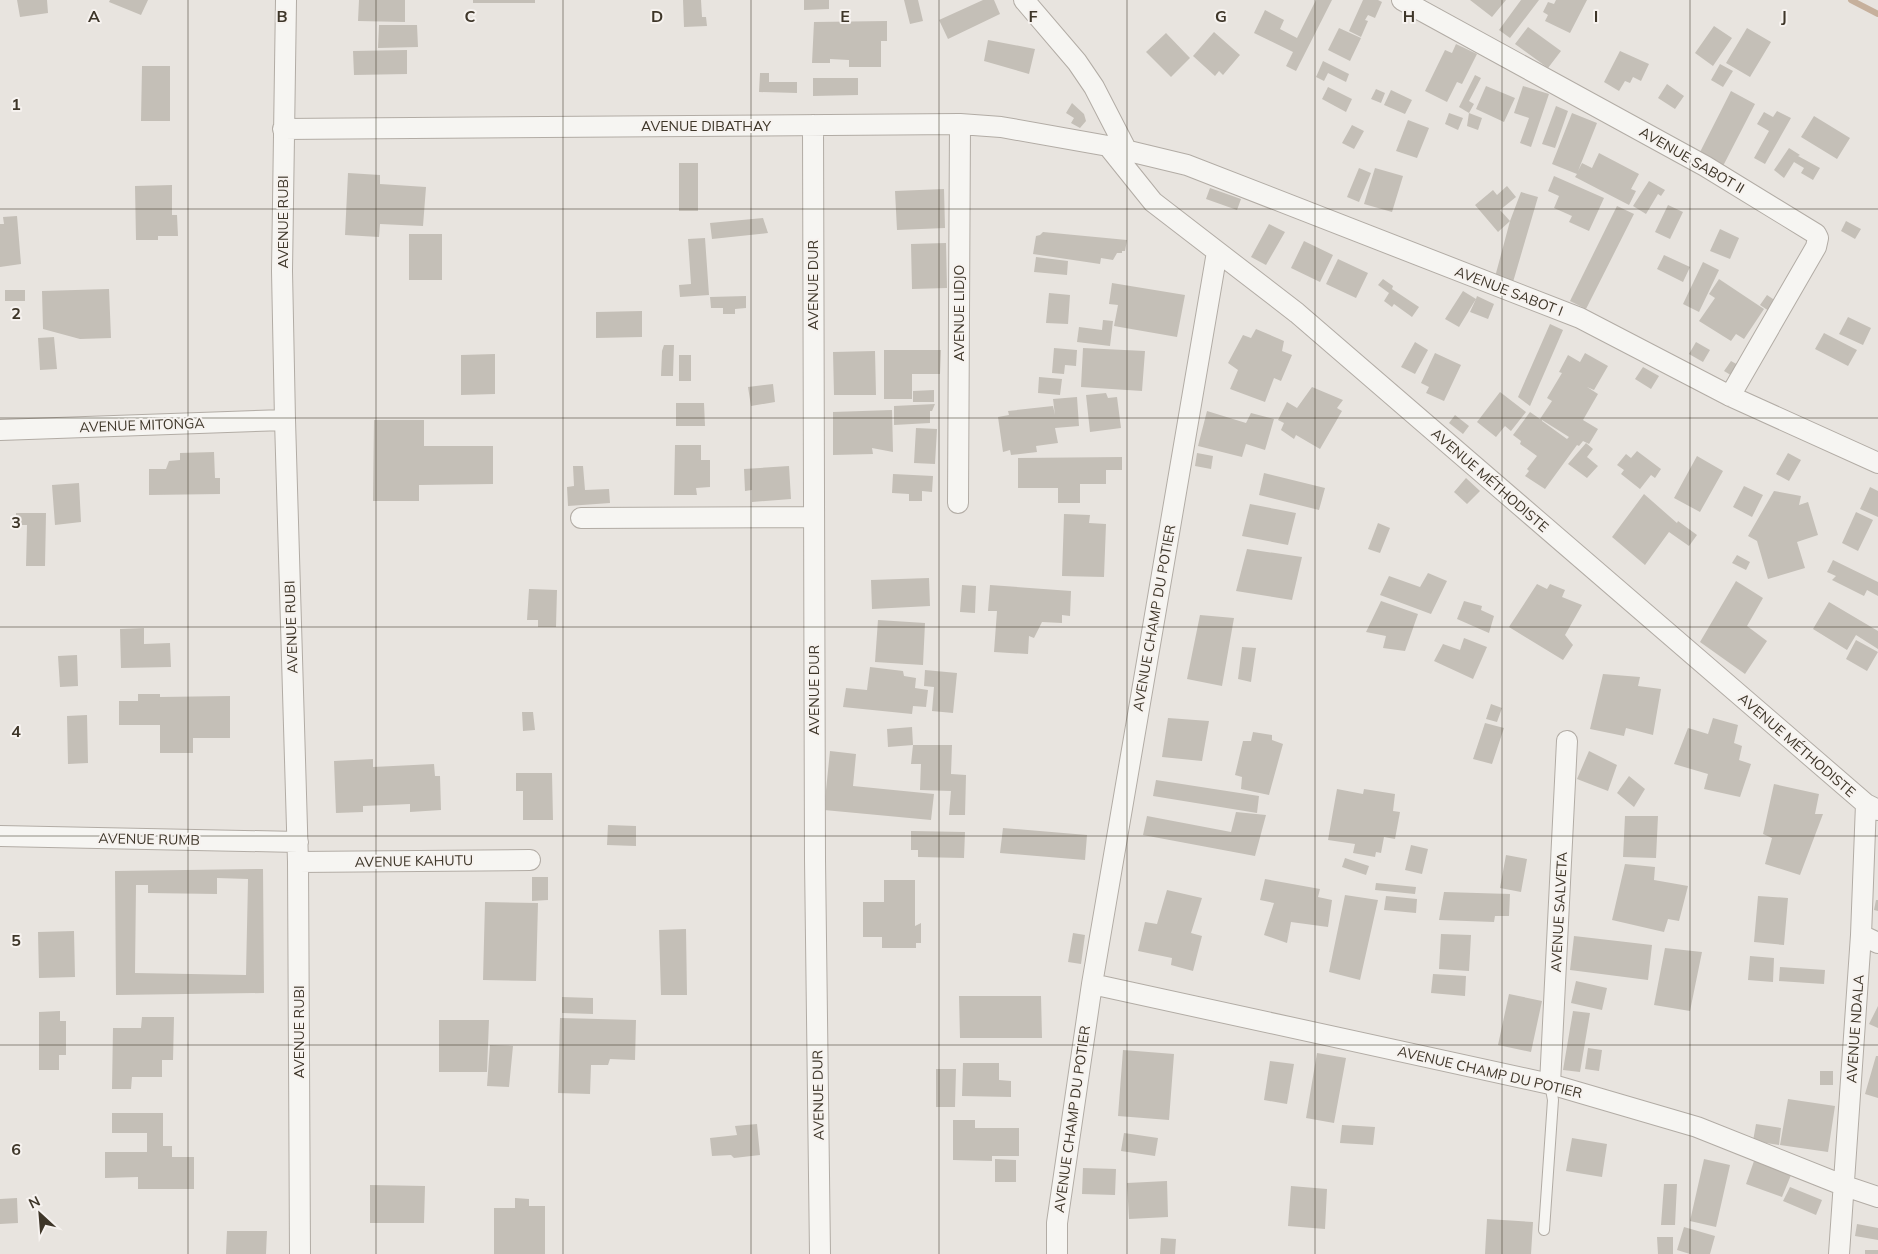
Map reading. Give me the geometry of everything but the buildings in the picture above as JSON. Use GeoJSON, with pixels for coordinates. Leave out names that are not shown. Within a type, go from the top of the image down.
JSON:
{"type":"FeatureCollection","features":[{"type":"Feature","properties":{"kind":"street","name":"AVENUE RUBI"},"geometry":{"type":"LineString","coordinates":[[286,0],[282,271],[298,852],[300,1254]]}},
{"type":"Feature","properties":{"kind":"street"},"geometry":{"type":"LineString","coordinates":[[1024,0],[1077,62],[1094,87],[1127,151]]}},
{"type":"Feature","properties":{"kind":"street","name":"AVENUE SABOT II"},"geometry":{"type":"LineString","coordinates":[[1402,0],[1705,166],[1816,234],[1818,238],[1816,247],[1730,396]]}},
{"type":"Feature","properties":{"kind":"street","name":"AVENUE DIBATHAY"},"geometry":{"type":"LineString","coordinates":[[283,129],[960,124],[1001,127],[1127,151]]}},
{"type":"Feature","properties":{"kind":"street","name":"AVENUE LIDJO"},"geometry":{"type":"LineString","coordinates":[[958,503],[960,124]]}},
{"type":"Feature","properties":{"kind":"street","name":"AVENUE DUR"},"geometry":{"type":"LineString","coordinates":[[813,125],[813,517],[820,1254]]}},
{"type":"Feature","properties":{"kind":"street","name":"AVENUE MÉTHODISTE"},"geometry":{"type":"LineString","coordinates":[[1108,146],[1154,202],[1297,313],[1872,807]]}},
{"type":"Feature","properties":{"kind":"street","name":"AVENUE SABOT I"},"geometry":{"type":"LineString","coordinates":[[1127,151],[1187,165],[1580,318],[1730,396],[1878,463]]}},
{"type":"Feature","properties":{"kind":"street","name":"AVENUE CHAMP DU POTIER"},"geometry":{"type":"LineString","coordinates":[[1057,1254],[1057,1223],[1092,984],[1217,252]]}},
{"type":"Feature","properties":{"kind":"street","name":"AVENUE MITONGA"},"geometry":{"type":"LineString","coordinates":[[0,430],[285,420]]}},
{"type":"Feature","properties":{"kind":"street"},"geometry":{"type":"LineString","coordinates":[[582,518],[813,517]]}},
{"type":"Feature","properties":{"kind":"street","name":"AVENUE SALVETA"},"geometry":{"type":"LineString","coordinates":[[1550,1084],[1567,741]]}},
{"type":"Feature","properties":{"kind":"street","name":"AVENUE NDALA"},"geometry":{"type":"LineString","coordinates":[[1839,1254],[1870,939],[1872,807]]}},
{"type":"Feature","properties":{"kind":"street","name":"AVENUE RUMB"},"geometry":{"type":"LineString","coordinates":[[0,836],[298,852]]}},
{"type":"Feature","properties":{"kind":"street","name":"AVENUE KAHUTU"},"geometry":{"type":"LineString","coordinates":[[298,852],[530,860]]}},
{"type":"Feature","properties":{"kind":"street","name":"AVENUE CHAMP DU POTIER"},"geometry":{"type":"LineString","coordinates":[[1092,984],[1550,1084],[1697,1127],[1845,1186],[1878,1197]]}},
{"type":"Feature","properties":{"kind":"lane"},"geometry":{"type":"LineString","coordinates":[[1544,1230],[1554,1100],[1550,1084]]}},
{"type":"Feature","properties":{"kind":"waterway"},"geometry":{"type":"LineString","coordinates":[[1851,0],[1878,14]]}}]}
